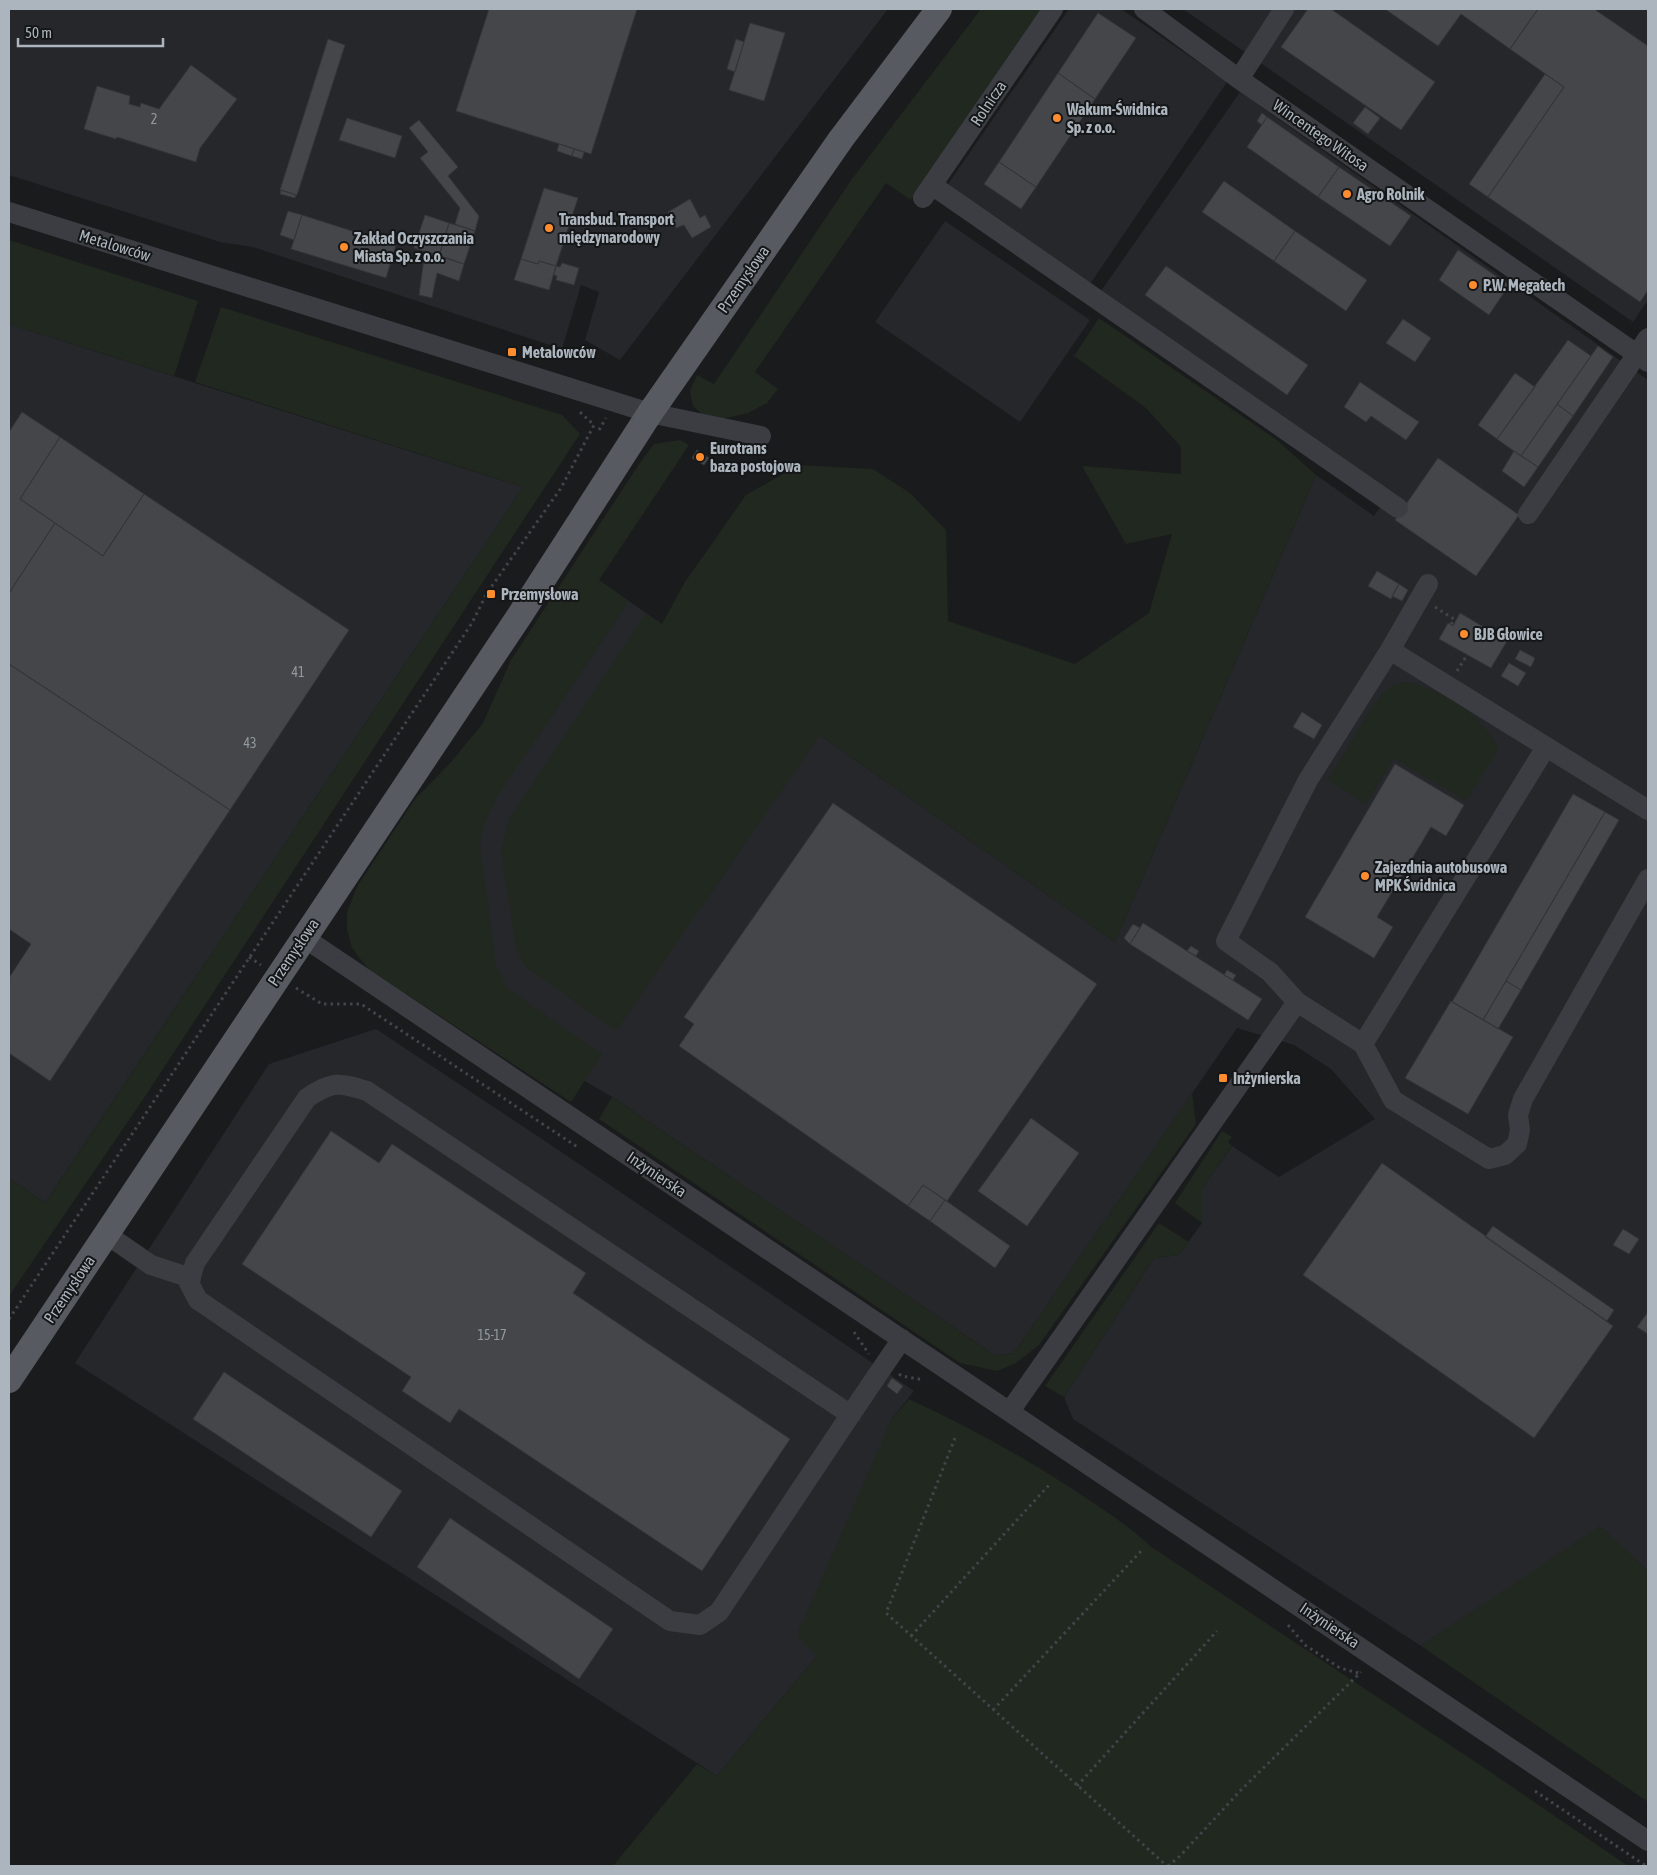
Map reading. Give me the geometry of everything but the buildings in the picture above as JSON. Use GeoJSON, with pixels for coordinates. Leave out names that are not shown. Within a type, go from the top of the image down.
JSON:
{"type":"FeatureCollection","features":[{"type":"Feature","properties":{"kind":"main road","name":"Przemysłowa"},"geometry":{"type":"LineString","coordinates":[[9,1380],[303,937],[515,623],[650,413],[841,139],[939,9]]}},
{"type":"Feature","properties":{"kind":"street","name":"Rolnicza"},"geometry":{"type":"LineString","coordinates":[[1053,9],[928,192],[1398,508]]}},
{"type":"Feature","properties":{"kind":"street","name":"Wincentego Witosa"},"geometry":{"type":"LineString","coordinates":[[1144,9],[1239,79],[1645,351]]}},
{"type":"Feature","properties":{"kind":"street"},"geometry":{"type":"LineString","coordinates":[[1239,79],[1284,9]]}},
{"type":"Feature","properties":{"kind":"street","name":"Metalowców"},"geometry":{"type":"LineString","coordinates":[[9,212],[650,413],[761,436]]}},
{"type":"Feature","properties":{"kind":"street"},"geometry":{"type":"LineString","coordinates":[[1528,514],[1645,351]]}},
{"type":"Feature","properties":{"kind":"street"},"geometry":{"type":"LineString","coordinates":[[1424,591],[1390,650],[1308,780],[1226,941],[1270,972],[1297,1002],[1363,1044],[1393,1100],[1489,1159],[1505,1155],[1516,1144],[1520,1130],[1518,1115],[1522,1099],[1648,878]]}},
{"type":"Feature","properties":{"kind":"street"},"geometry":{"type":"LineString","coordinates":[[1390,650],[1648,810]]}},
{"type":"Feature","properties":{"kind":"street"},"geometry":{"type":"LineString","coordinates":[[1363,1044],[1546,747]]}},
{"type":"Feature","properties":{"kind":"street","name":"Inżynierska"},"geometry":{"type":"LineString","coordinates":[[303,937],[1376,1656],[1648,1841]]}},
{"type":"Feature","properties":{"kind":"street"},"geometry":{"type":"LineString","coordinates":[[1010,1411],[1297,1002]]}},
{"type":"Feature","properties":{"kind":"street"},"geometry":{"type":"LineString","coordinates":[[851,1415],[367,1090],[344,1084],[324,1087],[307,1098],[195,1263],[190,1278],[189,1283],[198,1300],[670,1621],[700,1625],[719,1612],[902,1339]]}},
{"type":"Feature","properties":{"kind":"street"},"geometry":{"type":"LineString","coordinates":[[106,1234],[151,1265],[190,1278]]}},
{"type":"Feature","properties":{"kind":"path"},"geometry":{"type":"LineString","coordinates":[[9,1318],[466,631],[487,593],[561,488],[594,425]]}},
{"type":"Feature","properties":{"kind":"path"},"geometry":{"type":"LineString","coordinates":[[1424,591],[1454,619],[1450,625]]}},
{"type":"Feature","properties":{"kind":"path"},"geometry":{"type":"LineString","coordinates":[[1453,679],[1467,655]]}},
{"type":"Feature","properties":{"kind":"path"},"geometry":{"type":"LineString","coordinates":[[249,957],[322,1004],[361,1004],[583,1151]]}},
{"type":"Feature","properties":{"kind":"path"},"geometry":{"type":"LineString","coordinates":[[854,1331],[868,1353],[902,1376],[923,1379],[931,1384]]}},
{"type":"Feature","properties":{"kind":"path"},"geometry":{"type":"LineString","coordinates":[[955,1438],[886,1613],[1167,1866],[1180,1856],[1241,1790],[1376,1656]]}},
{"type":"Feature","properties":{"kind":"path"},"geometry":{"type":"LineString","coordinates":[[911,1636],[1049,1485]]}},
{"type":"Feature","properties":{"kind":"path"},"geometry":{"type":"LineString","coordinates":[[993,1710],[1142,1550]]}},
{"type":"Feature","properties":{"kind":"path"},"geometry":{"type":"LineString","coordinates":[[1283,1622],[1291,1627],[1305,1645],[1340,1668],[1360,1673],[1368,1678]]}},
{"type":"Feature","properties":{"kind":"path"},"geometry":{"type":"LineString","coordinates":[[1077,1786],[1217,1631]]}},
{"type":"Feature","properties":{"kind":"path"},"geometry":{"type":"LineString","coordinates":[[1532,1789],[1646,1866]]}},
{"type":"Feature","properties":{"kind":"shaded area"},"geometry":{"type":"Polygon","coordinates":[[[9,9],[888,9],[620,360],[585,340],[599,292],[581,285],[562,349],[253,247],[220,242],[9,175],[9,9]]]}},
{"type":"Feature","properties":{"kind":"shaded area"},"geometry":{"type":"Polygon","coordinates":[[[981,9],[1042,9],[911,200],[886,183],[755,372],[778,389],[767,403],[748,413],[722,419],[703,415],[693,406],[690,391],[697,375],[714,384],[852,179],[981,9]]]}},
{"type":"Feature","properties":{"kind":"shaded area"},"geometry":{"type":"Polygon","coordinates":[[[1069,9],[1121,9],[1227,82],[1090,284],[948,184],[1069,9]]]}},
{"type":"Feature","properties":{"kind":"shaded area"},"geometry":{"type":"Polygon","coordinates":[[[1183,9],[1648,9],[1648,300],[1633,322],[1183,9]]]}},
{"type":"Feature","properties":{"kind":"shaded area"},"geometry":{"type":"Polygon","coordinates":[[[1240,92],[1648,380],[1648,1571],[1600,1527],[1421,1646],[1073,1419],[1064,1397],[1154,1258],[1179,1255],[1202,1223],[1202,1189],[1232,1146],[1279,1177],[1375,1119],[1331,1069],[1294,1045],[1237,1028],[1014,1353],[996,1356],[612,1097],[585,1081],[402,875],[599,580],[1115,942],[1316,475],[1374,516],[1390,493],[1101,291],[1240,92]]]}},
{"type":"Feature","properties":{"kind":"shaded area"},"geometry":{"type":"Polygon","coordinates":[[[945,221],[1090,320],[1020,422],[875,322],[945,221]]]}},
{"type":"Feature","properties":{"kind":"shaded area"},"geometry":{"type":"Polygon","coordinates":[[[9,240],[198,301],[174,376],[9,324],[9,240]]]}},
{"type":"Feature","properties":{"kind":"shaded area"},"geometry":{"type":"Polygon","coordinates":[[[221,307],[562,415],[580,434],[144,1098],[9,1296],[9,1178],[45,1203],[523,487],[195,382],[221,307]]]}},
{"type":"Feature","properties":{"kind":"shaded area"},"geometry":{"type":"Polygon","coordinates":[[[1099,318],[1277,440],[1316,475],[1115,942],[820,735],[616,1031],[525,966],[516,947],[501,850],[510,817],[646,613],[662,624],[685,582],[746,495],[799,465],[873,469],[910,493],[946,530],[948,621],[1075,664],[1149,613],[1172,534],[1126,544],[1082,466],[1181,474],[1181,447],[1146,408],[1074,356],[1099,318]]]}},
{"type":"Feature","properties":{"kind":"shaded area"},"geometry":{"type":"Polygon","coordinates":[[[9,324],[523,487],[45,1203],[9,1178],[9,324]]]}},
{"type":"Feature","properties":{"kind":"shaded area"},"geometry":{"type":"Polygon","coordinates":[[[680,440],[689,445],[599,580],[629,601],[499,794],[483,826],[480,847],[496,965],[508,989],[602,1054],[571,1102],[368,969],[352,948],[347,930],[347,912],[358,885],[415,799],[451,762],[483,723],[511,660],[639,464],[654,444],[680,440]]]}},
{"type":"Feature","properties":{"kind":"shaded area"},"geometry":{"type":"Polygon","coordinates":[[[1406,682],[1420,685],[1460,705],[1482,725],[1499,749],[1466,801],[1394,758],[1366,804],[1328,780],[1373,706],[1383,693],[1394,685],[1406,682]]]}},
{"type":"Feature","properties":{"kind":"shaded area"},"geometry":{"type":"Polygon","coordinates":[[[376,1029],[914,1391],[892,1419],[817,1656],[717,1776],[75,1363],[269,1064],[376,1029]]]}},
{"type":"Feature","properties":{"kind":"shaded area"},"geometry":{"type":"Polygon","coordinates":[[[1192,1093],[1196,1124],[1039,1345],[1016,1363],[997,1371],[960,1363],[599,1119],[612,1097],[996,1356],[1014,1353],[1192,1093]]]}},
{"type":"Feature","properties":{"kind":"shaded area"},"geometry":{"type":"Polygon","coordinates":[[[1222,1131],[1232,1137],[1228,1142],[1232,1146],[1202,1189],[1202,1223],[1175,1203],[1222,1131]]]}},
{"type":"Feature","properties":{"kind":"shaded area"},"geometry":{"type":"Polygon","coordinates":[[[1159,1223],[1189,1242],[1179,1255],[1154,1258],[1064,1397],[1045,1386],[1159,1223]]]}},
{"type":"Feature","properties":{"kind":"shaded area"},"geometry":{"type":"Polygon","coordinates":[[[909,1399],[1001,1446],[1046,1472],[1121,1522],[1150,1546],[1489,1771],[1628,1866],[613,1866],[697,1764],[717,1776],[817,1656],[797,1635],[892,1419],[909,1399]]]}},
{"type":"Feature","properties":{"kind":"shaded area"},"geometry":{"type":"Polygon","coordinates":[[[1600,1526],[1648,1571],[1648,1802],[1421,1646],[1600,1526]]]}},
{"type":"Feature","properties":{"kind":"place","name":"Wakum-Świdnica Sp. z o.o."},"geometry":{"type":"Point","coordinates":[1057,118]}},
{"type":"Feature","properties":{"kind":"place","name":"Agro Rolnik"},"geometry":{"type":"Point","coordinates":[1347,194]}},
{"type":"Feature","properties":{"kind":"place","name":"Transbud. Transport międzynarodowy"},"geometry":{"type":"Point","coordinates":[549,228]}},
{"type":"Feature","properties":{"kind":"place","name":"Zakład Oczyszczania Miasta Sp. z o.o."},"geometry":{"type":"Point","coordinates":[344,247]}},
{"type":"Feature","properties":{"kind":"place","name":"P.W. Megatech"},"geometry":{"type":"Point","coordinates":[1473,285]}},
{"type":"Feature","properties":{"kind":"place","name":"Metalowców"},"geometry":{"type":"Point","coordinates":[512,352]}},
{"type":"Feature","properties":{"kind":"place","name":"Eurotrans baza postojowa"},"geometry":{"type":"Point","coordinates":[700,457]}},
{"type":"Feature","properties":{"kind":"place","name":"Przemysłowa"},"geometry":{"type":"Point","coordinates":[491,594]}},
{"type":"Feature","properties":{"kind":"place","name":"BJB Głowice"},"geometry":{"type":"Point","coordinates":[1464,634]}},
{"type":"Feature","properties":{"kind":"place","name":"Zajezdnia autobusowa MPK Świdnica"},"geometry":{"type":"Point","coordinates":[1365,876]}},
{"type":"Feature","properties":{"kind":"place","name":"Inżynierska"},"geometry":{"type":"Point","coordinates":[1223,1078]}}]}
